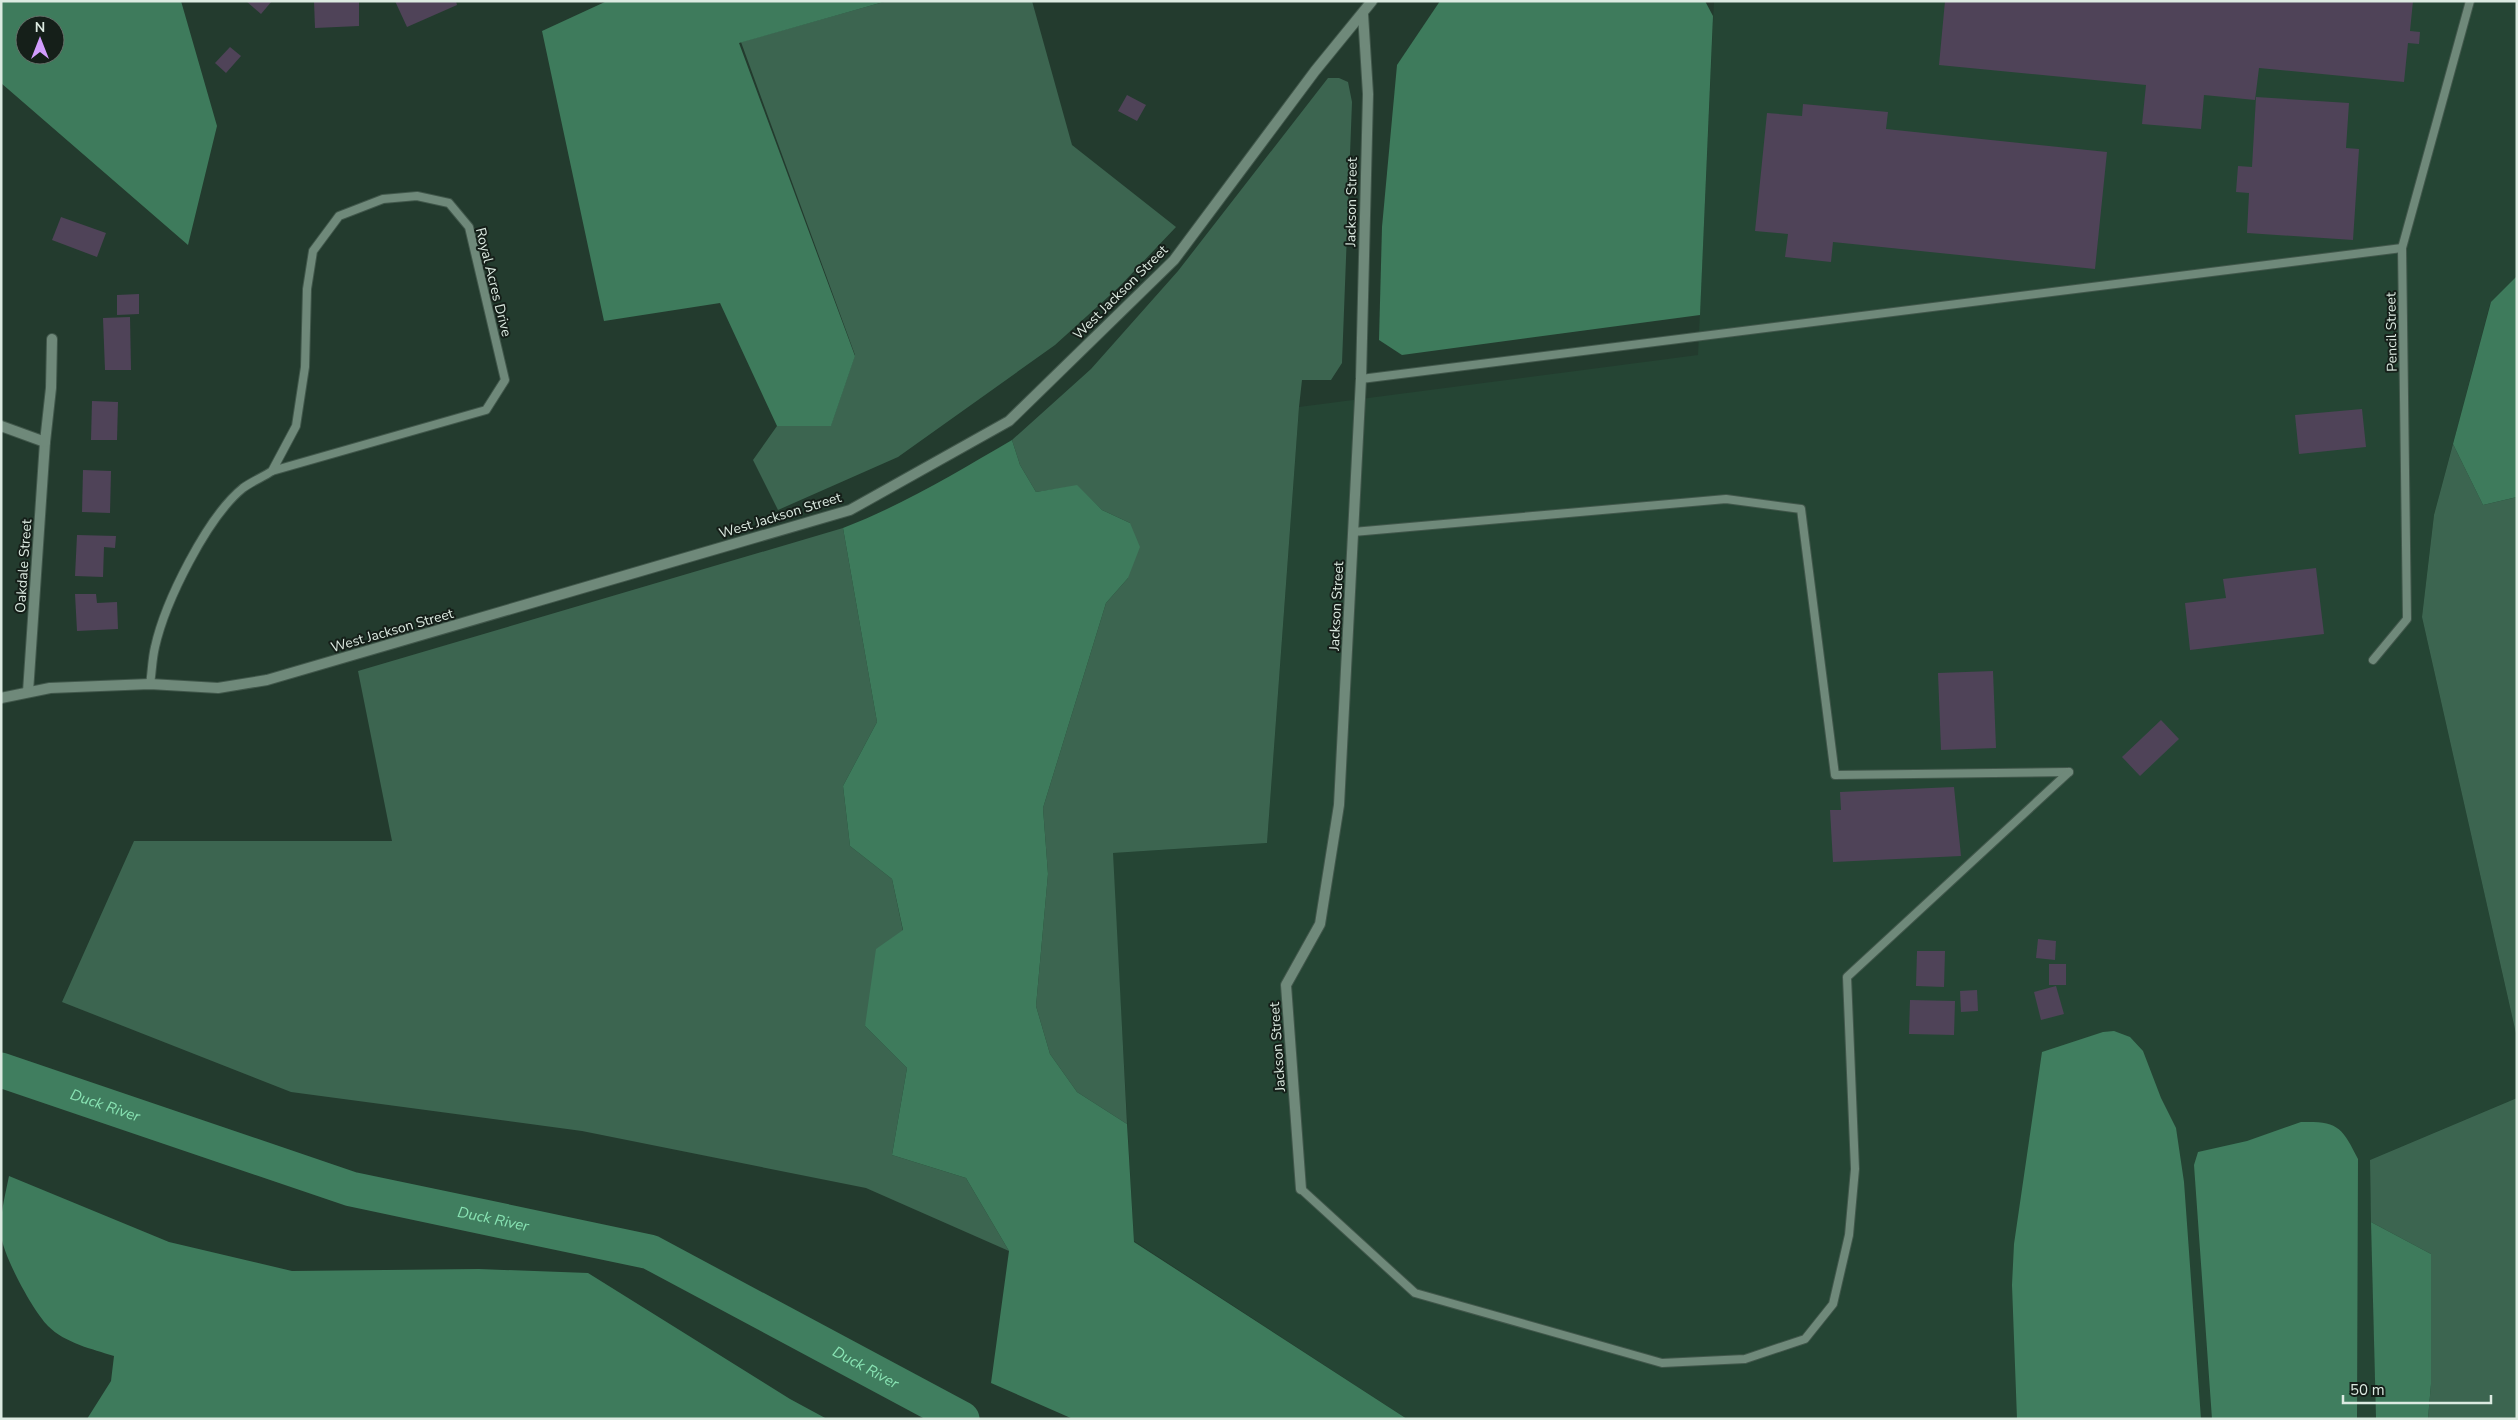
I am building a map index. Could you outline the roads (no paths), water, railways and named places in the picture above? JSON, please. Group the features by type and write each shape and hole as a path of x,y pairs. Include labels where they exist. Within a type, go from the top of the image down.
{"street":[{"name":"West Jackson Street","path":"1,698 50,688 150,684 218,688 266,680 850,510 1009,421 1174,260 1315,71 1372,1"},
{"name":"Jackson Street","path":"1301,1189 1286,985 1320,924 1340,805 1361,379 1368,94 1363,14"},
{"name":"Oakdale Street","path":"28,692 45,442 51,388 52,340"},
{"path":"1,426 45,442"}],"lane":[{"name":"Pencil Street","path":"2373,660 2407,619 2402,248 2470,1"},
{"name":"Royal Acres Drive","path":"150,684 155,647 163,620 193,554 215,517 243,488 272,471 486,410 505,380 470,227 449,203 417,196 383,199 339,216 313,251 307,289 304,367 296,426 272,471"},
{"path":"1361,379 2402,248"},
{"path":"1301,1189 1415,1292 1662,1362 1745,1359 1805,1339 1833,1304 1849,1235 1855,1170 1847,977 2069,772 1835,775 1801,509 1726,499 1353,532"}],"waterway":[{"name":"Duck River","path":"1,1070 351,1189 650,1252 962,1419"}]}
